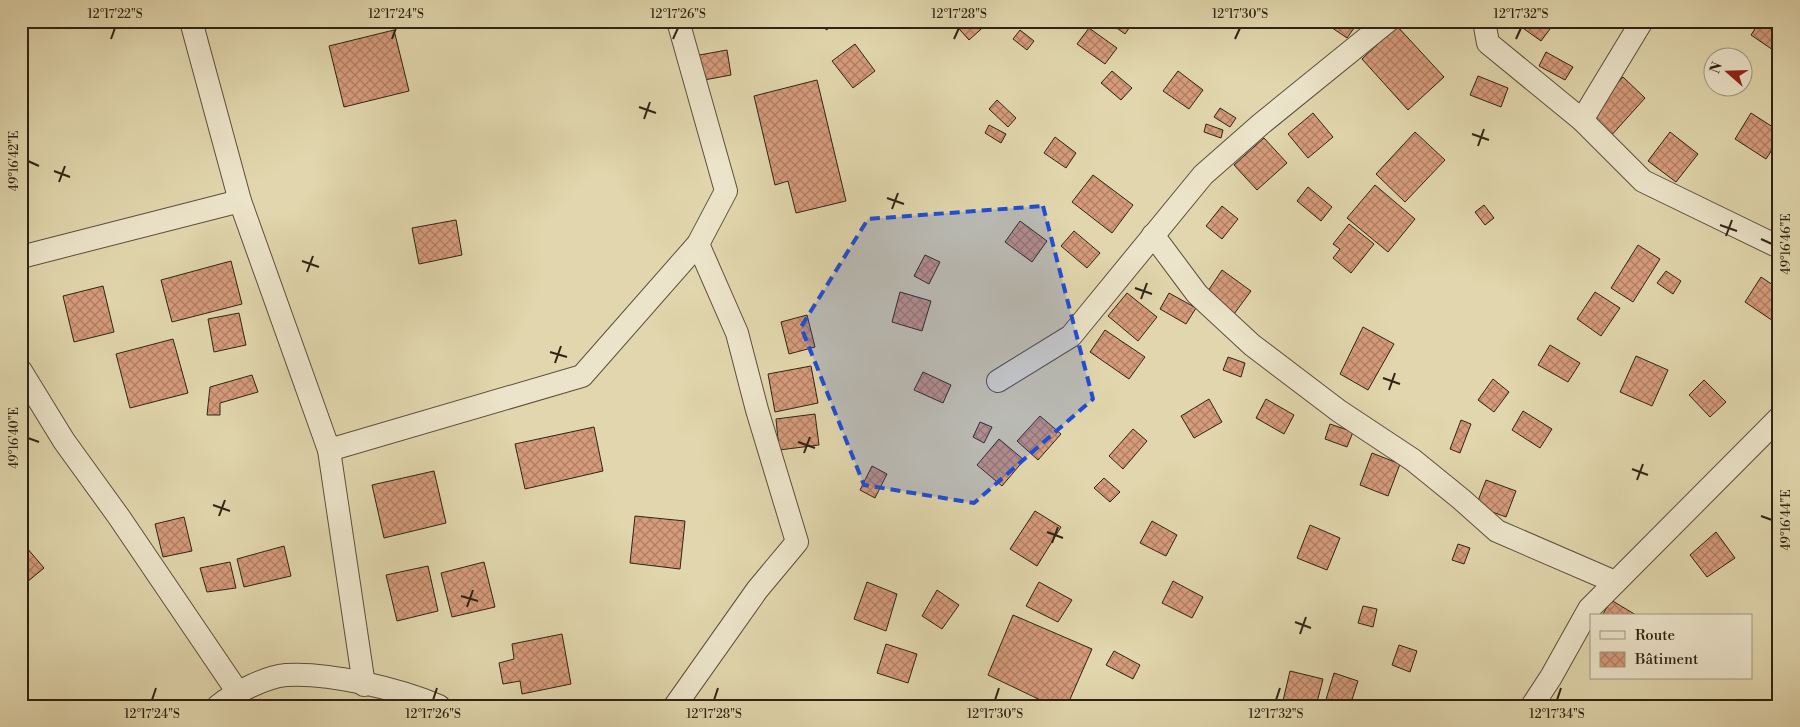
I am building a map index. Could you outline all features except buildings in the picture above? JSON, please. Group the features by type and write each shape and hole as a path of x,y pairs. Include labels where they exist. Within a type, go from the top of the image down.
{"street":[{"path":"191,21 240,202 329,450 364,685"},
{"path":"329,450 582,376 698,244 726,191 678,21"},
{"path":"998,381 1071,336 1203,175 1261,124 1388,21"},
{"path":"1484,21 1488,43 1582,120 1642,181 1779,247"},
{"path":"1582,120 1642,21"},
{"path":"21,257 240,202"},
{"path":"1153,235 1197,294 1252,345 1339,412 1412,460 1461,499 1496,531 1615,582"},
{"path":"676,706 757,590 798,542 757,410 737,333 698,244"},
{"path":"21,371 64,441 119,517 237,691"},
{"path":"1532,706 1551,677 1589,609 1779,418"},
{"path":"218,706 237,691 285,675 335,678 415,696 439,706"}],"highlighted area":[{"path":"1043,206 1093,399 974,503 864,485 801,327 868,219"}]}
